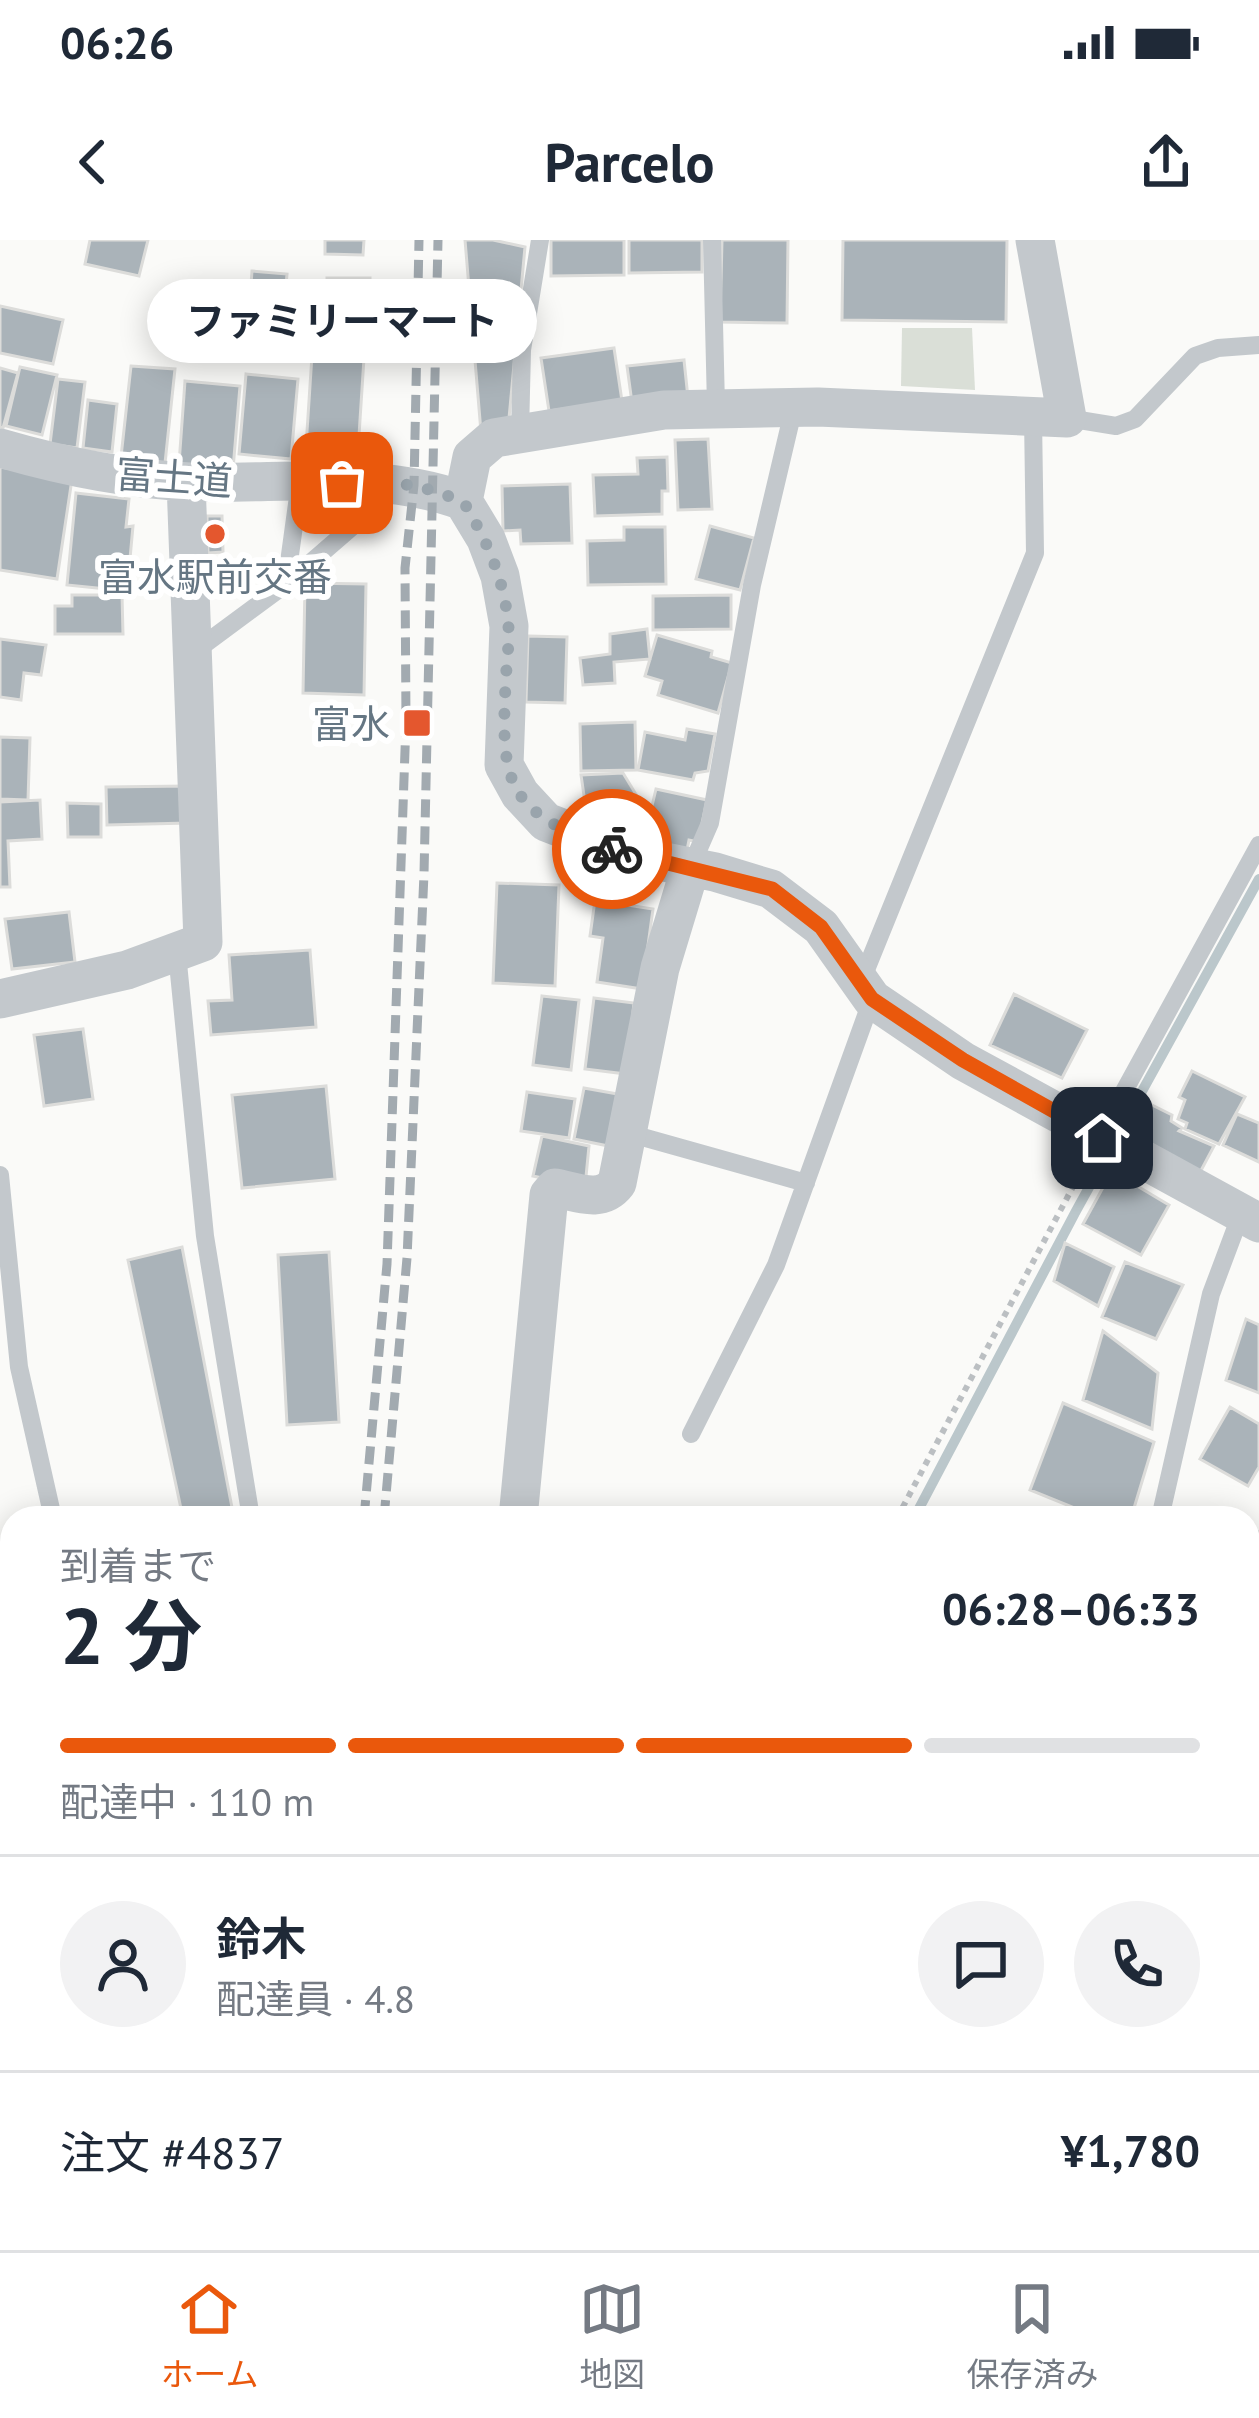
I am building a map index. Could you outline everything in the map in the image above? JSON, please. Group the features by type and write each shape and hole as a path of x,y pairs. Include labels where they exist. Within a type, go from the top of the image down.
{"street":[{"path":"1034,240 1050,418 716,406 494,438 472,457 463,501 500,575 509,626 504,765 520,794 546,822 576,836 634,856 772,889 821,927 867,990 963,1060 1250,1219"},
{"name":"富士道","path":"0,448 74,469 186,482 415,485 463,501"},
{"path":"0,999 127,970 203,941 186,482"},
{"path":"519,1506 549,1195 555,1188 598,1196 610,1192 616,1183 660,968 690,869"}],"lane":[{"path":"520,433 523,350 540,240"},
{"path":"712,240 716,406"},
{"path":"691,1434 776,1265 867,990 1035,553 1050,418 1116,426 1143,411 1196,356 1218,348 1259,345"},
{"path":"690,869 710,823 752,586 794,407"},
{"path":"286,584 300,482"},
{"path":"192,654 286,584 383,500 385,484"},
{"path":"1108,1142 1259,845"},
{"path":"177,953 205,1236 249,1506"},
{"path":"628,1133 806,1183"},
{"path":"0,1175 20,1367 50,1506"},
{"path":"1163,1506 1211,1294 1250,1219"}],"path":[{"path":"904,1506 1108,1142"}],"shaded area":[{"path":"902,328 972,328 975,390 901,386"}],"building":[{"path":"90,240 148,240 139,276 85,264"},
{"path":"325,240 364,240 363,255 325,254"},
{"path":"465,240 525,247 508,429 481,432"},
{"path":"551,240 624,240 624,275 551,276"},
{"path":"629,240 702,240 702,272 629,273"},
{"path":"722,240 788,240 787,323 720,322"},
{"path":"843,240 1007,240 1006,322 842,320"},
{"path":"252,271 287,274 285,296 320,299 316,344 247,338"},
{"path":"327,278 370,278 370,344 328,344"},
{"path":"194,289 248,296 242,343 188,337"},
{"path":"0,306 63,320 53,364 0,353"},
{"path":"614,348 622,401 549,411 541,358"},
{"path":"312,355 364,358 358,451 306,447"},
{"path":"684,360 688,398 632,403 627,366"},
{"path":"131,366 175,369 165,463 121,457"},
{"path":"20,367 57,375 42,435 6,426"},
{"path":"0,368 18,373 3,428 0,427"},
{"path":"246,374 298,379 291,459 239,454"},
{"path":"58,379 85,382 77,448 50,444"},
{"path":"185,381 240,386 233,469 179,464"},
{"path":"88,400 117,404 112,452 83,448"},
{"path":"708,439 712,509 678,510 675,440"},
{"path":"667,457 668,491 662,491 662,514 595,516 593,475 638,474 637,458"},
{"path":"0,467 72,479 57,579 0,570"},
{"path":"570,484 572,543 521,544 520,530 503,531 502,486"},
{"path":"76,493 129,499 126,527 133,526 127,591 67,585"},
{"name":"富水駅前交番","path":"207,516 222,516 223,552 208,553"},
{"path":"710,526 754,538 740,590 696,579"},
{"path":"624,527 665,527 666,584 588,585 587,541 624,540"},
{"path":"305,583 366,584 364,695 303,693"},
{"path":"72,595 122,595 123,634 55,634 55,606 72,606"},
{"path":"731,595 731,629 653,630 653,596"},
{"path":"647,629 650,659 614,662 615,683 583,685 580,658 610,654 610,634"},
{"path":"657,635 712,651 711,657 732,663 718,713 658,695 662,681 645,676"},
{"path":"528,636 567,637 565,703 526,702"},
{"path":"0,639 46,645 41,675 24,673 21,700 0,697"},
{"path":"635,722 636,770 581,771 580,724"},
{"path":"687,729 715,734 708,771 695,773 693,780 638,770 645,732 685,740"},
{"path":"0,737 30,738 28,800 0,799"},
{"path":"623,773 637,796 635,819 588,823 581,775"},
{"path":"187,786 188,823 107,825 106,787"},
{"path":"656,789 707,800 698,842 689,840 686,855 649,846 653,831 647,827"},
{"path":"40,800 42,839 8,841 10,887 0,887 0,802"},
{"path":"67,803 101,804 101,837 68,837"},
{"path":"497,883 559,885 555,986 493,983"},
{"path":"595,900 653,909 642,989 597,982 603,938 590,936"},
{"path":"69,912 75,962 12,969 5,919"},
{"path":"310,950 316,1027 211,1035 208,1001 232,1000 229,955"},
{"path":"1014,994 1087,1030 1062,1078 990,1045"},
{"path":"542,996 579,1000 571,1070 533,1065"},
{"path":"594,998 634,1003 626,1074 585,1069"},
{"path":"83,1029 93,1099 44,1106 34,1035"},
{"path":"1192,1071 1245,1097 1219,1144 1185,1129 1187,1123 1178,1119 1185,1100 1179,1097"},
{"path":"326,1086 335,1179 242,1188 232,1095"},
{"path":"584,1088 623,1095 613,1147 574,1139"},
{"path":"527,1092 575,1099 569,1138 521,1131"},
{"path":"1142,1100 1172,1115 1171,1121 1182,1128 1179,1131 1214,1146 1197,1178 1145,1152 1150,1141 1138,1126 1142,1119 1135,1115"},
{"path":"1237,1114 1259,1123 1259,1162 1223,1145"},
{"path":"542,1136 589,1146 585,1187 533,1176"},
{"path":"1112,1171 1169,1205 1141,1255 1083,1224"},
{"path":"1065,1243 1114,1267 1098,1306 1054,1281"},
{"path":"182,1247 232,1506 180,1506 128,1260"},
{"path":"329,1252 339,1422 287,1425 278,1255"},
{"path":"1125,1262 1183,1285 1156,1339 1102,1317"},
{"path":"1246,1319 1259,1325 1259,1393 1226,1380"},
{"path":"1103,1331 1158,1373 1152,1429 1083,1400"},
{"path":"1063,1403 1154,1442 1135,1506 1069,1506 1030,1490"},
{"path":"1230,1407 1259,1424 1259,1467 1248,1486 1200,1459"}],"waterway":[{"path":"920,1506 1259,879"}],"railway":[{"path":"365,1506 387,1264 406,722 405,568 414,485 419,240"},
{"path":"385,1506 407,1258 424,874 438,240"}],"way so far":[{"path":"342,483 415,485 463,501 500,575 509,626 504,765 520,794 546,822 612,849"}],"place":[{"name":"ファミリーマート","path":"342,483"},
{"name":"富水駅前交番","path":"215,534"},
{"name":"富水","path":"417,723"}],"route":[{"path":"612,849 772,889 821,927 872,999 963,1060 1102,1138"}]}
